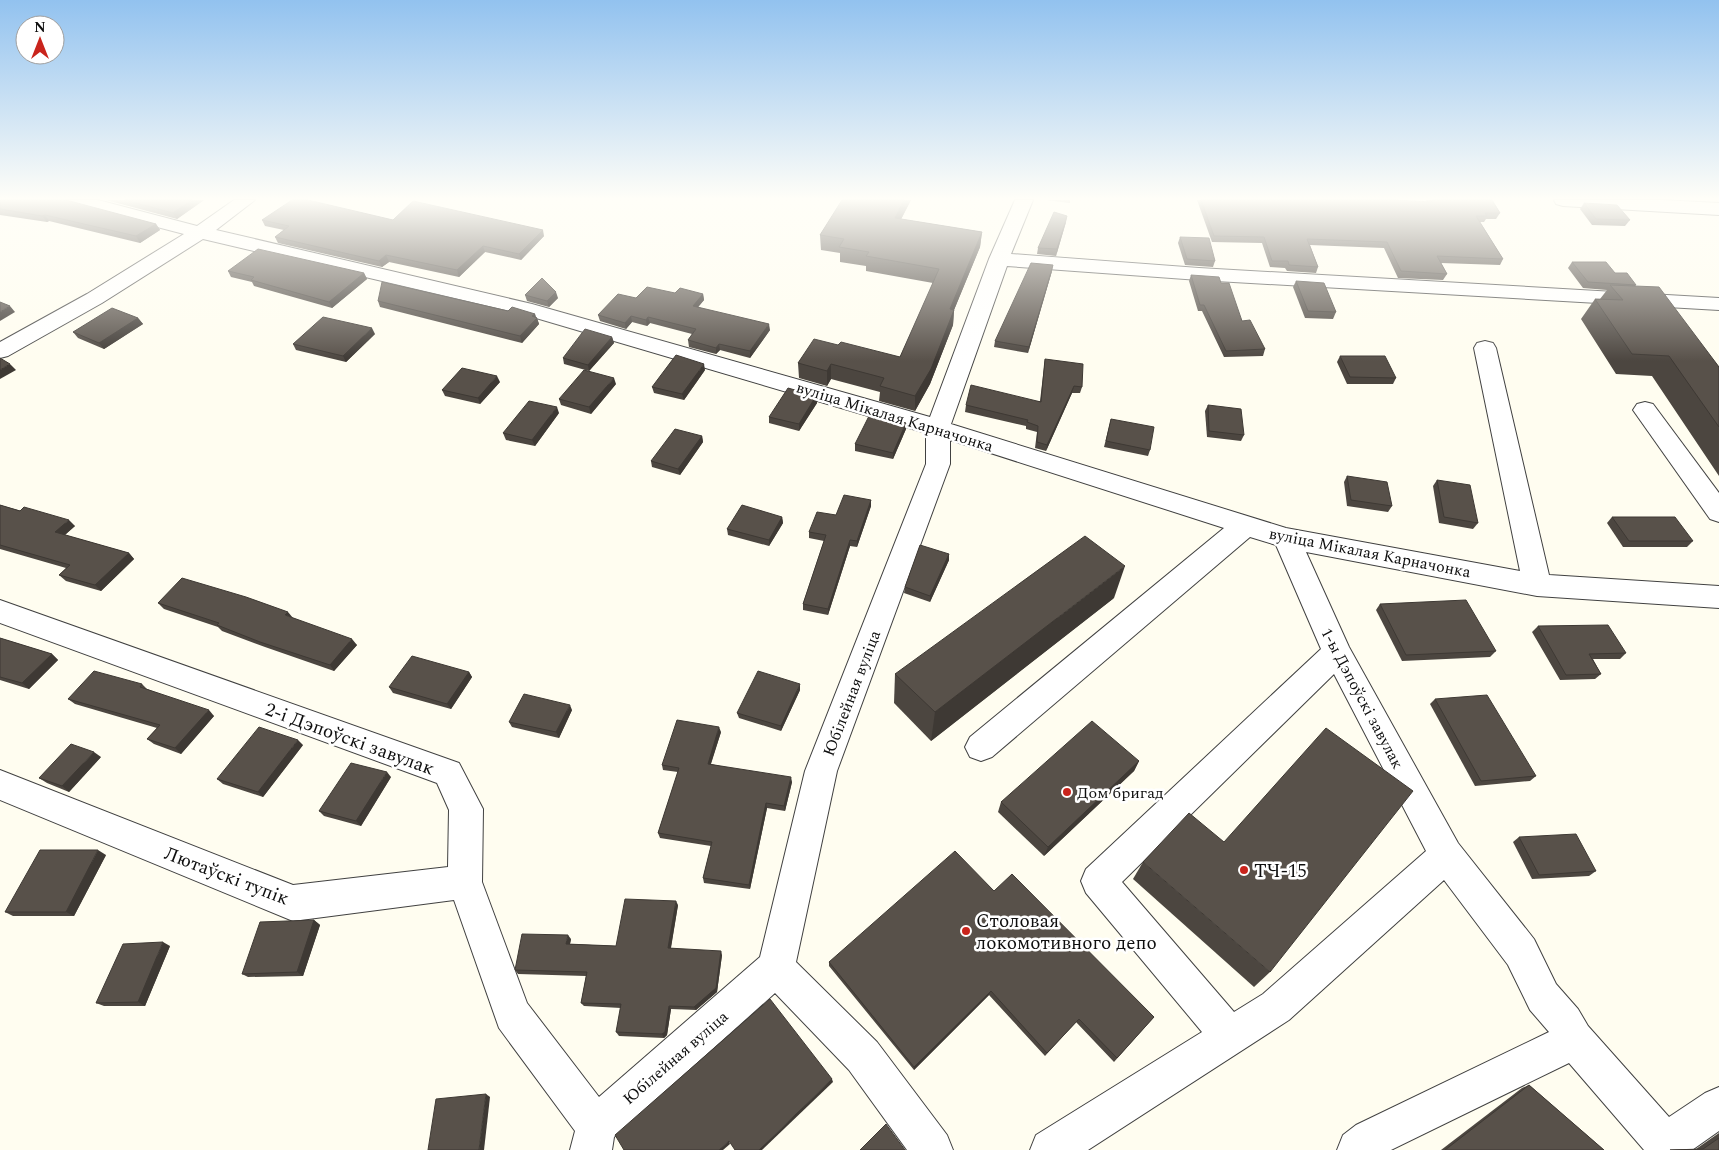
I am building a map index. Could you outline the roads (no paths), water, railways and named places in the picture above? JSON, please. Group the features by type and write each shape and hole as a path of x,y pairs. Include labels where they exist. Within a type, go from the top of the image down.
{"street":[{"path":"0,351 65,316 168,254"},
{"name":"вуліца Мікалая Карначонка","path":"291,254 525,308 938,428 1286,538 1537,585 1719,596"},
{"name":"Юбілейная вуліца","path":"593,1138 776,968 821,771 938,464 938,428 1001,254"},
{"path":"999,259 1199,274 1719,304"},
{"path":"1485,348 1537,585"},
{"path":"1645,410 1719,512"},
{"path":"981,747 1245,526"},
{"name":"1-ы Дэпоўскі завулак","path":"1286,538 1337,652 1446,855 1521,952 1543,997 1564,1022 1574,1040 1666,1144 1719,1107"},
{"name":"2-і Дэпоўскі завулак","path":"0,611 448,773 466,809 465,882 512,1015 593,1138"},
{"path":"1230,1036 1098,881 1337,652"},
{"name":"Лютаўскі тупік","path":"0,785 293,903 465,882"},
{"path":"1051,1150 1276,1007 1446,855"},
{"path":"776,968 863,1056 932,1150"},
{"path":"1358,1150 1370,1139 1574,1040"}],"place":[{"name":"Дом бригад","path":"1067,792"},
{"name":"ТЧ-15","path":"1244,870"},
{"name":"Столовая локомотивного депо","path":"966,931"}]}
